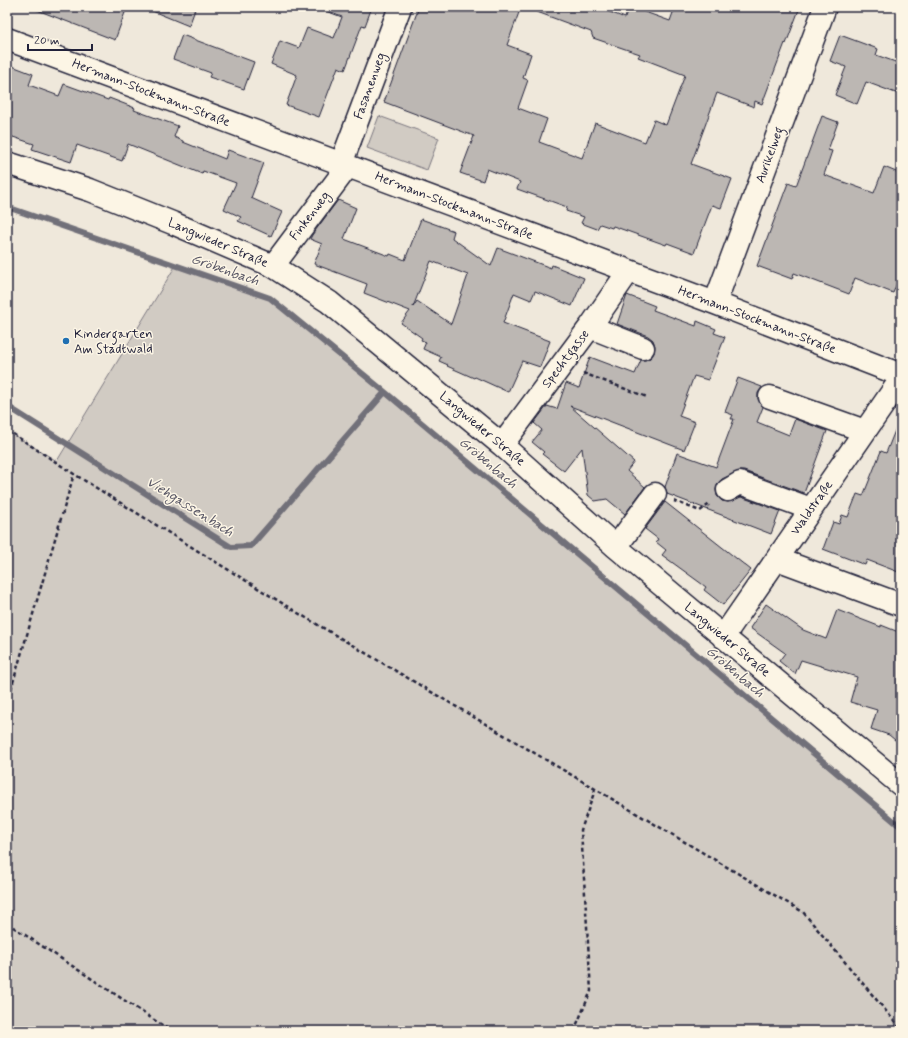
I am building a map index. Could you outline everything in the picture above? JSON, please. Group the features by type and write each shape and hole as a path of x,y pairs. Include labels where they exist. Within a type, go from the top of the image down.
{"street":[{"name":"Fasanenweg","path":"344,165 400,7"},
{"name":"Aurikelweg","path":"715,304 825,7"},
{"name":"Hermann-Stockmann-Straße","path":"7,39 901,375"},
{"name":"Langwieder Straße","path":"7,163 90,190 175,224 273,266 329,302 502,445 616,546 723,637 901,784"},
{"name":"Finkenweg","path":"273,266 344,165"},
{"name":"Spechtgasse","path":"502,445 590,327 628,272"},
{"path":"590,327 643,348"},
{"name":"Waldstraße","path":"723,637 901,379"},
{"path":"770,397 865,431"},
{"path":"728,490 740,483 811,509"},
{"path":"616,546 655,494"},
{"path":"777,559 901,605"}],"path":[{"path":"562,365 647,397"},
{"path":"7,430 74,474 298,613 594,790 804,912 901,1029"},
{"path":"7,704 74,474"},
{"path":"655,494 700,511 728,490"},
{"path":"574,1031 591,992 581,830 594,790"},
{"path":"7,923 170,1031"}],"shaded area":[{"path":"379,116 439,138 427,170 367,148"},
{"path":"176,265 270,298 385,392 901,827 901,1031 7,1031 7,431 57,461"}],"building":[{"path":"32,7 127,7 115,40"},
{"path":"145,7 196,7 189,26"},
{"path":"318,7 372,7 365,26 362,25 345,70 338,67 319,117 286,105 297,75 271,64 280,41 299,48 307,28 334,38 342,17"},
{"path":"419,7 521,7 507,45 531,54 523,78 528,80 518,108 547,119 539,142 582,158 595,123 645,142 654,120 666,125 685,75 638,57 640,54 593,38 591,32 529,9 530,7 597,7 625,18 629,7 631,7 670,21 675,7 800,7 762,104 755,101 754,107 717,93 691,164 732,179 721,208 712,205 694,253 667,243 666,245 613,226 612,228 600,224 597,229 581,223 584,217 566,211 567,207 517,189 520,182 487,169 483,181 460,173 474,136 384,102"},
{"path":"182,35 254,62 244,89 209,77 211,73 173,59"},
{"path":"840,35 878,49 876,55 901,64 901,95 866,82 857,104 835,95 846,67 830,61"},
{"path":"7,64 33,74 29,85 59,96 64,84 108,100 109,98 135,108 134,110 178,126 174,137 183,142 225,159 228,150 264,163 251,198 282,212 271,236 238,221 241,217 224,209 236,183 203,171 202,174 128,144 122,161 77,145 71,162 32,149 34,144 13,137 7,137"},
{"path":"822,116 838,122 828,150 832,151 824,175 874,193 884,167 901,174 901,273 893,293 855,278 849,294 794,273 792,279 757,266 788,183 796,186"},
{"path":"338,200 356,208 344,239 389,256 390,254 405,260 421,219 454,231 452,238 491,266 498,248 551,268 552,265 584,278 572,306 535,291 531,300 514,293 503,323 550,341 540,367 522,361 508,392 447,366 448,365 439,361 441,357 423,349 426,342 421,340 422,338 401,323 410,311 364,293 367,284 314,264 322,244 310,239","holes":["431,261 468,275 451,324 417,301 413,307"]},
{"path":"627,295 655,306 653,310 696,326 697,321 716,329 714,333 725,337 708,380 694,376 679,416 695,422 684,450 570,406 634,462 627,471 645,487 625,514 607,499 595,501 588,495 582,448 564,471 542,454 544,452 532,442 542,430 534,423 547,406 557,409 566,383 579,388 590,357 635,374 641,360 650,358 654,353 655,346 653,340 648,336 617,324"},
{"path":"738,378 762,387 758,393 758,399 763,407 757,422 789,435 795,419 827,431 804,493 744,471 739,471 722,479 717,484 717,496 722,501 728,502 741,497 780,511 771,534 667,494 665,487 677,453 716,467 734,419 731,419 733,415 725,412"},
{"path":"900,418 901,573 867,560 865,565 823,549 833,522 839,524 842,515 848,517 857,494 863,496 881,451 886,453"},
{"path":"665,502 751,570 723,605 704,590 706,587 662,555 666,550 656,542 658,539 645,529"},
{"path":"766,604 803,630 826,639 837,610 901,633 901,745 889,735 871,729 877,710 850,702 857,677 801,660 795,674 779,661 785,653 750,628"}],"waterway":[{"name":"Gröbenbach","path":"7,207 270,298 385,392 901,827"},
{"name":"Viehgassenbach","path":"7,406 231,547 251,546 385,392"}],"place":[{"name":"Kindergarten Am Stadtwald","path":"66,341"}]}
